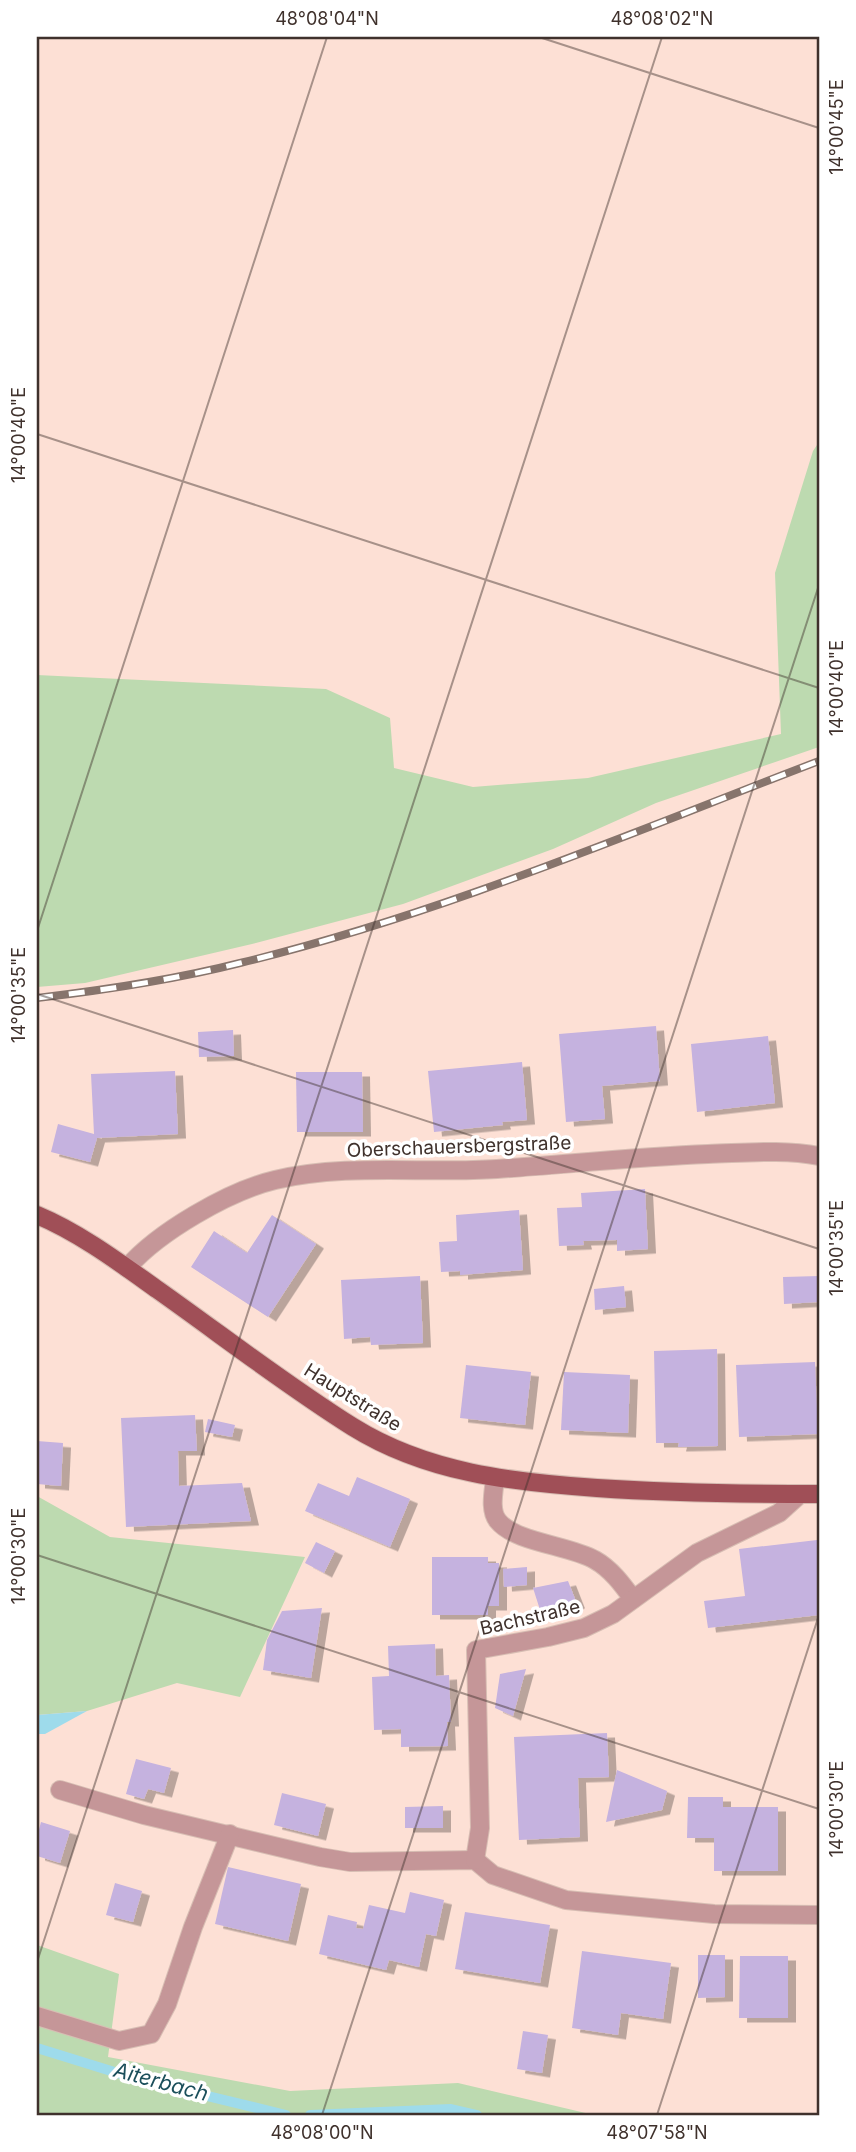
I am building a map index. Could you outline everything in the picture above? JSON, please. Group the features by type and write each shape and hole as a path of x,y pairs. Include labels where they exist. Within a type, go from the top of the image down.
{"main road":[{"name":"Hauptstraße","path":"37,1215 79,1237 127,1268 355,1428 410,1456 495,1478 636,1490 819,1494"}],"street":[{"name":"Oberschauersbergstraße","path":"127,1268 143,1250 160,1238 230,1196 272,1181 313,1172 495,1169 643,1157 765,1152 799,1152 819,1156"},
{"path":"495,1478 493,1506 498,1521 530,1539 573,1550 596,1560 616,1577 633,1599 696,1553 779,1513 800,1494"},
{"name":"Bachstraße","path":"475,1860 480,1828 476,1650 584,1628 613,1614 633,1599"},
{"path":"60,1790 144,1815 237,1835 320,1857 350,1861 475,1860 494,1875 566,1900 713,1914 819,1915"},
{"path":"37,2016 119,2041 151,2034 167,2004 193,1927 237,1835"}],"green space":[{"path":"819,442 819,747 656,803 553,849 403,904 252,944 85,983 37,987 37,675 326,689 390,718 394,768 473,787 588,778 781,734 775,573 813,451"},
{"path":"37,1496 110,1537 305,1557 240,1697 177,1683 87,1711 37,1715"},
{"path":"37,1945 119,1974 108,2057 290,2091 458,2083 594,2115 37,2115"}],"water":[{"path":"87,1711 45,1734 37,1734 37,1715"}],"building":[{"path":"656,1026 660,1081 602,1086 605,1119 566,1122 559,1034"},
{"path":"233,1030 234,1056 199,1057 198,1032"},
{"path":"768,1036 775,1103 697,1112 691,1044"},
{"path":"522,1062 527,1120 434,1132 428,1071"},
{"path":"175,1071 178,1134 97,1138 90,1162 51,1152 58,1124 94,1134 91,1074"},
{"path":"296,1072 362,1072 363,1132 297,1132"},
{"path":"645,1189 648,1249 617,1251 617,1240 583,1241 584,1245 559,1246 557,1208 582,1207 581,1193"},
{"path":"519,1210 523,1270 460,1275 460,1271 441,1272 439,1242 457,1241 456,1215"},
{"path":"272,1215 316,1244 268,1317 191,1267 214,1231 247,1253"},
{"path":"420,1276 423,1343 371,1345 370,1337 344,1339 341,1280"},
{"path":"819,1276 819,1302 784,1304 783,1277"},
{"path":"624,1286 626,1307 595,1310 594,1289"},
{"path":"717,1349 718,1446 678,1447 679,1443 656,1443 654,1351"},
{"path":"815,1362 818,1434 739,1437 736,1365"},
{"path":"466,1365 531,1372 525,1425 460,1418"},
{"path":"564,1372 630,1375 628,1433 561,1430"},
{"path":"195,1415 197,1451 178,1451 179,1486 242,1483 251,1521 126,1527 121,1418"},
{"path":"208,1419 235,1425 232,1437 205,1432"},
{"path":"37,1441 63,1443 61,1486 37,1484"},
{"path":"357,1477 410,1499 390,1547 305,1511 318,1483 349,1496"},
{"path":"817,1540 819,1615 708,1628 704,1601 745,1596 739,1549"},
{"path":"316,1542 335,1551 324,1573 305,1563"},
{"path":"432,1557 488,1557 488,1563 499,1563 499,1606 488,1606 488,1615 432,1615"},
{"path":"527,1567 527,1585 504,1587 503,1569"},
{"path":"568,1581 577,1604 542,1616 533,1588"},
{"path":"322,1608 311,1678 263,1670 267,1640 282,1611"},
{"path":"435,1644 436,1676 449,1675 451,1722 447,1722 448,1746 401,1747 401,1729 374,1730 372,1677 389,1676 388,1646"},
{"path":"526,1669 513,1716 495,1708 500,1674"},
{"path":"607,1733 609,1777 578,1778 580,1837 519,1840 514,1737"},
{"path":"136,1759 171,1768 164,1793 148,1789 144,1799 126,1794"},
{"path":"617,1770 667,1791 662,1810 606,1822"},
{"path":"282,1793 326,1804 318,1836 274,1825"},
{"path":"688,1797 723,1797 723,1807 778,1807 778,1871 714,1871 714,1838 687,1838"},
{"path":"443,1806 443,1828 405,1828 405,1807"},
{"path":"41,1822 70,1831 60,1863 37,1856 37,1837"},
{"path":"228,1867 301,1884 288,1941 215,1924"},
{"path":"115,1883 142,1891 133,1922 106,1915"},
{"path":"410,1892 444,1900 436,1936 426,1934 419,1967 389,1960 386,1970 319,1954 328,1915 357,1922 356,1928 363,1929 369,1905 405,1913"},
{"path":"465,1912 550,1925 540,1983 455,1969"},
{"path":"582,1951 671,1963 663,2019 621,2013 618,2035 572,2028"},
{"path":"698,1955 725,1955 725,1997 698,1998"},
{"path":"740,1956 788,1956 788,2018 739,2018"},
{"path":"523,2031 548,2035 542,2073 517,2069"}],"waterway":[{"name":"Aiterbach","path":"37,2048 137,2079 286,2115"},
{"name":"Aiterbach","path":"310,2115 451,2109 477,2115"}],"railway":[{"path":"37,998 139,984 215,969 314,944 532,871 819,761"}]}
